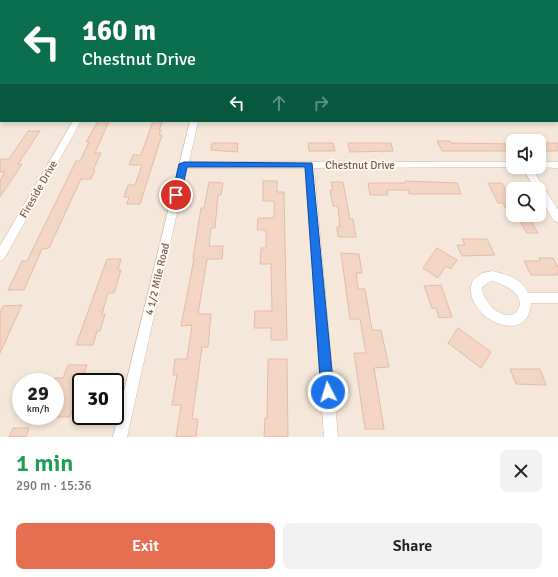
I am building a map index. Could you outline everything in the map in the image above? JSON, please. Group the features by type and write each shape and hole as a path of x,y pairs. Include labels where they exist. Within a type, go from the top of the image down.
{"street":[{"name":"Fireside Drive","path":"0,256 76,122"},
{"name":"4 1/2 Mile Road","path":"120,437 194,122"},
{"name":"Chestnut Drive","path":"184,164 506,165"},
{"path":"309,165 331,437"},
{"path":"546,165 558,165"},
{"path":"530,174 558,218"},
{"path":"525,298 558,298"}],"shaded area":[{"path":"0,122 558,122 558,437 0,437"}],"building":[{"path":"97,122 109,122 95,153 101,153 93,170 95,170 91,179 81,179 49,248 42,249 24,290 8,290 22,261 27,261 76,161 80,161 89,142 86,142"},
{"path":"153,122 163,122 159,130 161,130 159,135 162,135 140,204 127,204 129,197 124,197 128,185 135,185 142,165 129,165 133,155 141,155"},
{"path":"28,131 40,131 18,164 22,164 0,197 0,180 5,172 0,172 0,159 9,159"},
{"path":"437,141 450,141 451,143 506,144 506,151 442,151"},
{"path":"212,143 238,143 237,152 211,150"},
{"path":"308,143 333,143 335,151 309,151"},
{"path":"348,143 391,143 393,151 350,152"},
{"path":"546,143 558,143 558,151 546,151"},
{"path":"263,181 277,181 277,192 284,192 287,340 271,340 271,328 254,328 255,311 272,311 271,264 260,264 261,248 266,248 266,230 257,230 258,218 274,218 274,201 263,201"},
{"path":"405,181 457,183 461,194 409,194 408,190 387,190 388,195 370,195 368,183 405,183"},
{"path":"209,182 223,183 221,195 218,195 215,228 211,228 209,246 223,246 222,259 207,259 198,314 211,314 208,347 202,347 192,419 198,419 196,437 176,437 181,405 172,405 177,375 173,375 175,359 187,359 192,325 181,326 194,259 201,208 204,208"},
{"path":"331,182 343,182 350,219 353,219 356,237 338,237 337,227 340,227 338,206 333,206 330,190 333,190"},
{"path":"488,183 502,183 506,190 506,208 503,203 498,203"},
{"path":"520,222 531,222 538,233 527,233"},
{"path":"462,239 487,239 495,255 462,256 457,245 465,245"},
{"path":"437,248 457,260 451,269 446,266 438,278 423,268"},
{"path":"341,253 359,254 362,273 356,273 358,289 365,289 372,330 381,330 389,367 374,368 384,429 365,429 354,353 366,353 360,319 350,319"},
{"path":"539,258 553,258 558,267 558,275 531,275 524,261 540,261"},
{"path":"107,259 121,259 118,270 121,270 114,293 108,293 102,314 105,314 100,331 97,331 93,345 76,345"},
{"path":"441,285 452,317 439,318 436,308 432,308 424,286"},
{"path":"22,305 0,353 0,312 3,306"},
{"path":"458,328 491,352 481,368 448,343"},
{"path":"268,359 287,359 288,437 264,437 265,418 267,418"},
{"path":"68,365 87,365 84,373 72,373 72,411 70,417 64,417 64,375"},
{"path":"510,369 540,369 546,385 516,384"},
{"path":"13,428 29,428 26,437 9,437"}],"route":[{"path":"176,195 184,164 309,165 328,392"}]}
